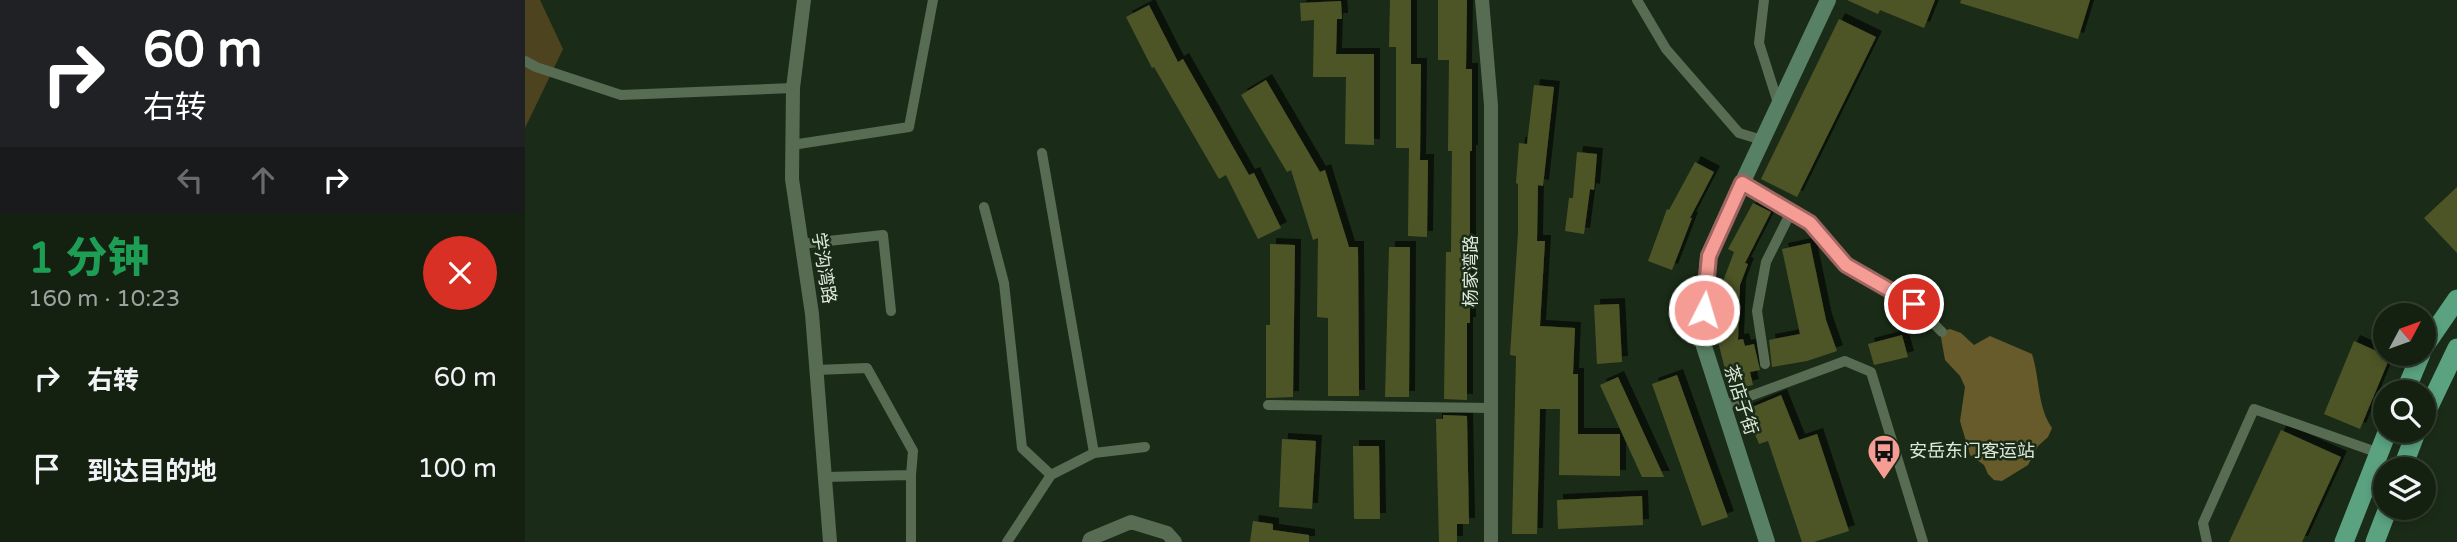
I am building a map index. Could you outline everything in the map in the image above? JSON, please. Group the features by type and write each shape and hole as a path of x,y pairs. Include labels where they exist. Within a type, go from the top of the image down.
{"highway":[{"path":"2436,330 2457,299"},
{"path":"2436,392 2457,348"},
{"path":"2344,542 2383,443"},
{"path":"2375,542 2383,520"}],"main road":[{"name":"茶店子街","path":"1767,542 1701,337 1709,256 1828,0"}],"street":[{"name":"学沟湾路","path":"804,0 793,88 792,180 812,314 830,542"},
{"path":"792,145 909,127 933,0"},
{"name":"杨家湾路","path":"1482,0 1491,104 1491,542"},
{"path":"1637,0 1666,49 1739,133 1762,141"},
{"path":"1764,0 1759,43 1779,106"},
{"path":"525,61 621,94 793,88"},
{"path":"1042,153 1094,453"},
{"path":"1742,183 1810,223 1846,265 1914,304 1942,332"},
{"path":"984,207 1004,283 1022,448 1051,475"},
{"path":"1765,364 1757,311 1766,262 1791,212"},
{"path":"801,244 883,235 891,311"},
{"path":"1723,406 1845,361 1871,372 1923,542"},
{"path":"817,370 867,368 912,450 911,542"},
{"path":"1268,405 1491,408"},
{"path":"2207,542 2203,523 2254,409 2379,453"},
{"path":"1007,542 1051,475 1094,453 1145,447"},
{"path":"825,477 911,475"},
{"path":"1089,542 1090,539 1131,522 1167,533 1175,542"}],"shaded area":[{"path":"525,0 540,0 563,49 525,128"},
{"path":"1950,329 1961,333 1974,345 1990,336 2032,354 2041,402 2052,428 2028,465 2002,481 1994,480 1984,465 1970,455 1960,421 1965,387 1960,376 1945,360 1940,332"}],"building":[{"path":"1390,0 1411,0 1411,64 1421,64 1420,160 1428,160 1427,237 1408,236 1409,148 1396,148 1396,47 1389,47"},
{"path":"1438,0 1467,0 1466,69 1472,69 1472,151 1467,400 1444,399 1446,252 1451,252 1452,151 1448,151 1449,60 1438,60"},
{"path":"1847,0 1935,0 1924,28 1880,10 1878,14"},
{"path":"1961,0 2090,0 2078,39 1960,3"},
{"path":"1341,1 1342,19 1337,19 1336,54 1374,54 1374,145 1345,144 1346,77 1313,77 1314,20 1301,21 1300,3"},
{"path":"1149,5 1178,62 1183,59 1249,175 1254,173 1281,228 1258,239 1226,175 1219,179 1154,67 1152,68 1126,17"},
{"path":"1839,19 1876,37 1797,197 1761,179"},
{"path":"1266,80 1320,172 1325,170 1349,247 1358,247 1359,396 1328,396 1328,318 1317,317 1318,238 1313,240 1291,170 1287,172 1241,95"},
{"path":"1534,85 1554,87 1543,186 1538,185 1537,241 1545,241 1540,326 1575,328 1573,374 1578,374 1578,434 1620,434 1620,476 1559,475 1560,409 1540,409 1537,534 1512,534 1516,356 1510,355 1518,233 1516,183 1519,143 1527,144"},
{"path":"1577,152 1597,154 1594,190 1590,189 1584,234 1565,231 1569,198 1573,198"},
{"path":"1695,162 1714,172 1690,218 1672,270 1648,261 1667,209 1669,210"},
{"path":"2457,187 2457,253 2424,218"},
{"path":"1753,203 1771,212 1745,263 1748,264 1740,285 1738,340 1743,339 1745,346 1754,344 1760,370 1750,372 1753,385 1730,390 1717,337 1719,292 1734,252 1728,249"},
{"path":"1810,243 1826,320 1837,351 1807,361 1772,367 1769,340 1800,334 1782,249"},
{"path":"1270,244 1295,245 1293,397 1266,398 1266,325 1270,325"},
{"path":"1389,247 1410,247 1409,397 1385,397"},
{"path":"1619,304 1622,362 1597,364 1594,305"},
{"path":"1902,335 1908,357 1874,365 1868,344"},
{"path":"2354,341 2373,349 2373,366 2386,366 2380,380 2373,380 2373,398 2360,429 2324,414"},
{"path":"1677,375 1728,517 1702,526 1652,384"},
{"path":"1618,377 1664,477 1642,477 1600,385"},
{"path":"1781,395 1799,440 1817,434 1849,531 1814,542 1802,542 1768,441 1759,444 1745,410"},
{"path":"1443,415 1467,416 1469,524 1457,524 1457,542 1439,542 1436,419 1443,419"},
{"path":"2281,430 2341,457 2302,542 2229,542"},
{"path":"1282,439 1316,441 1312,509 1279,507"},
{"path":"1353,446 1379,446 1380,519 1354,519"},
{"path":"1642,496 1643,525 1558,529 1557,500"},
{"path":"1253,521 1273,524 1273,530 1309,535 1309,542 1250,542"}],"place":[{"name":"安岳东门客运站","path":"1884,481"}],"route":[{"path":"1704,310 1709,256 1742,183 1810,223 1846,265 1914,304"}]}
